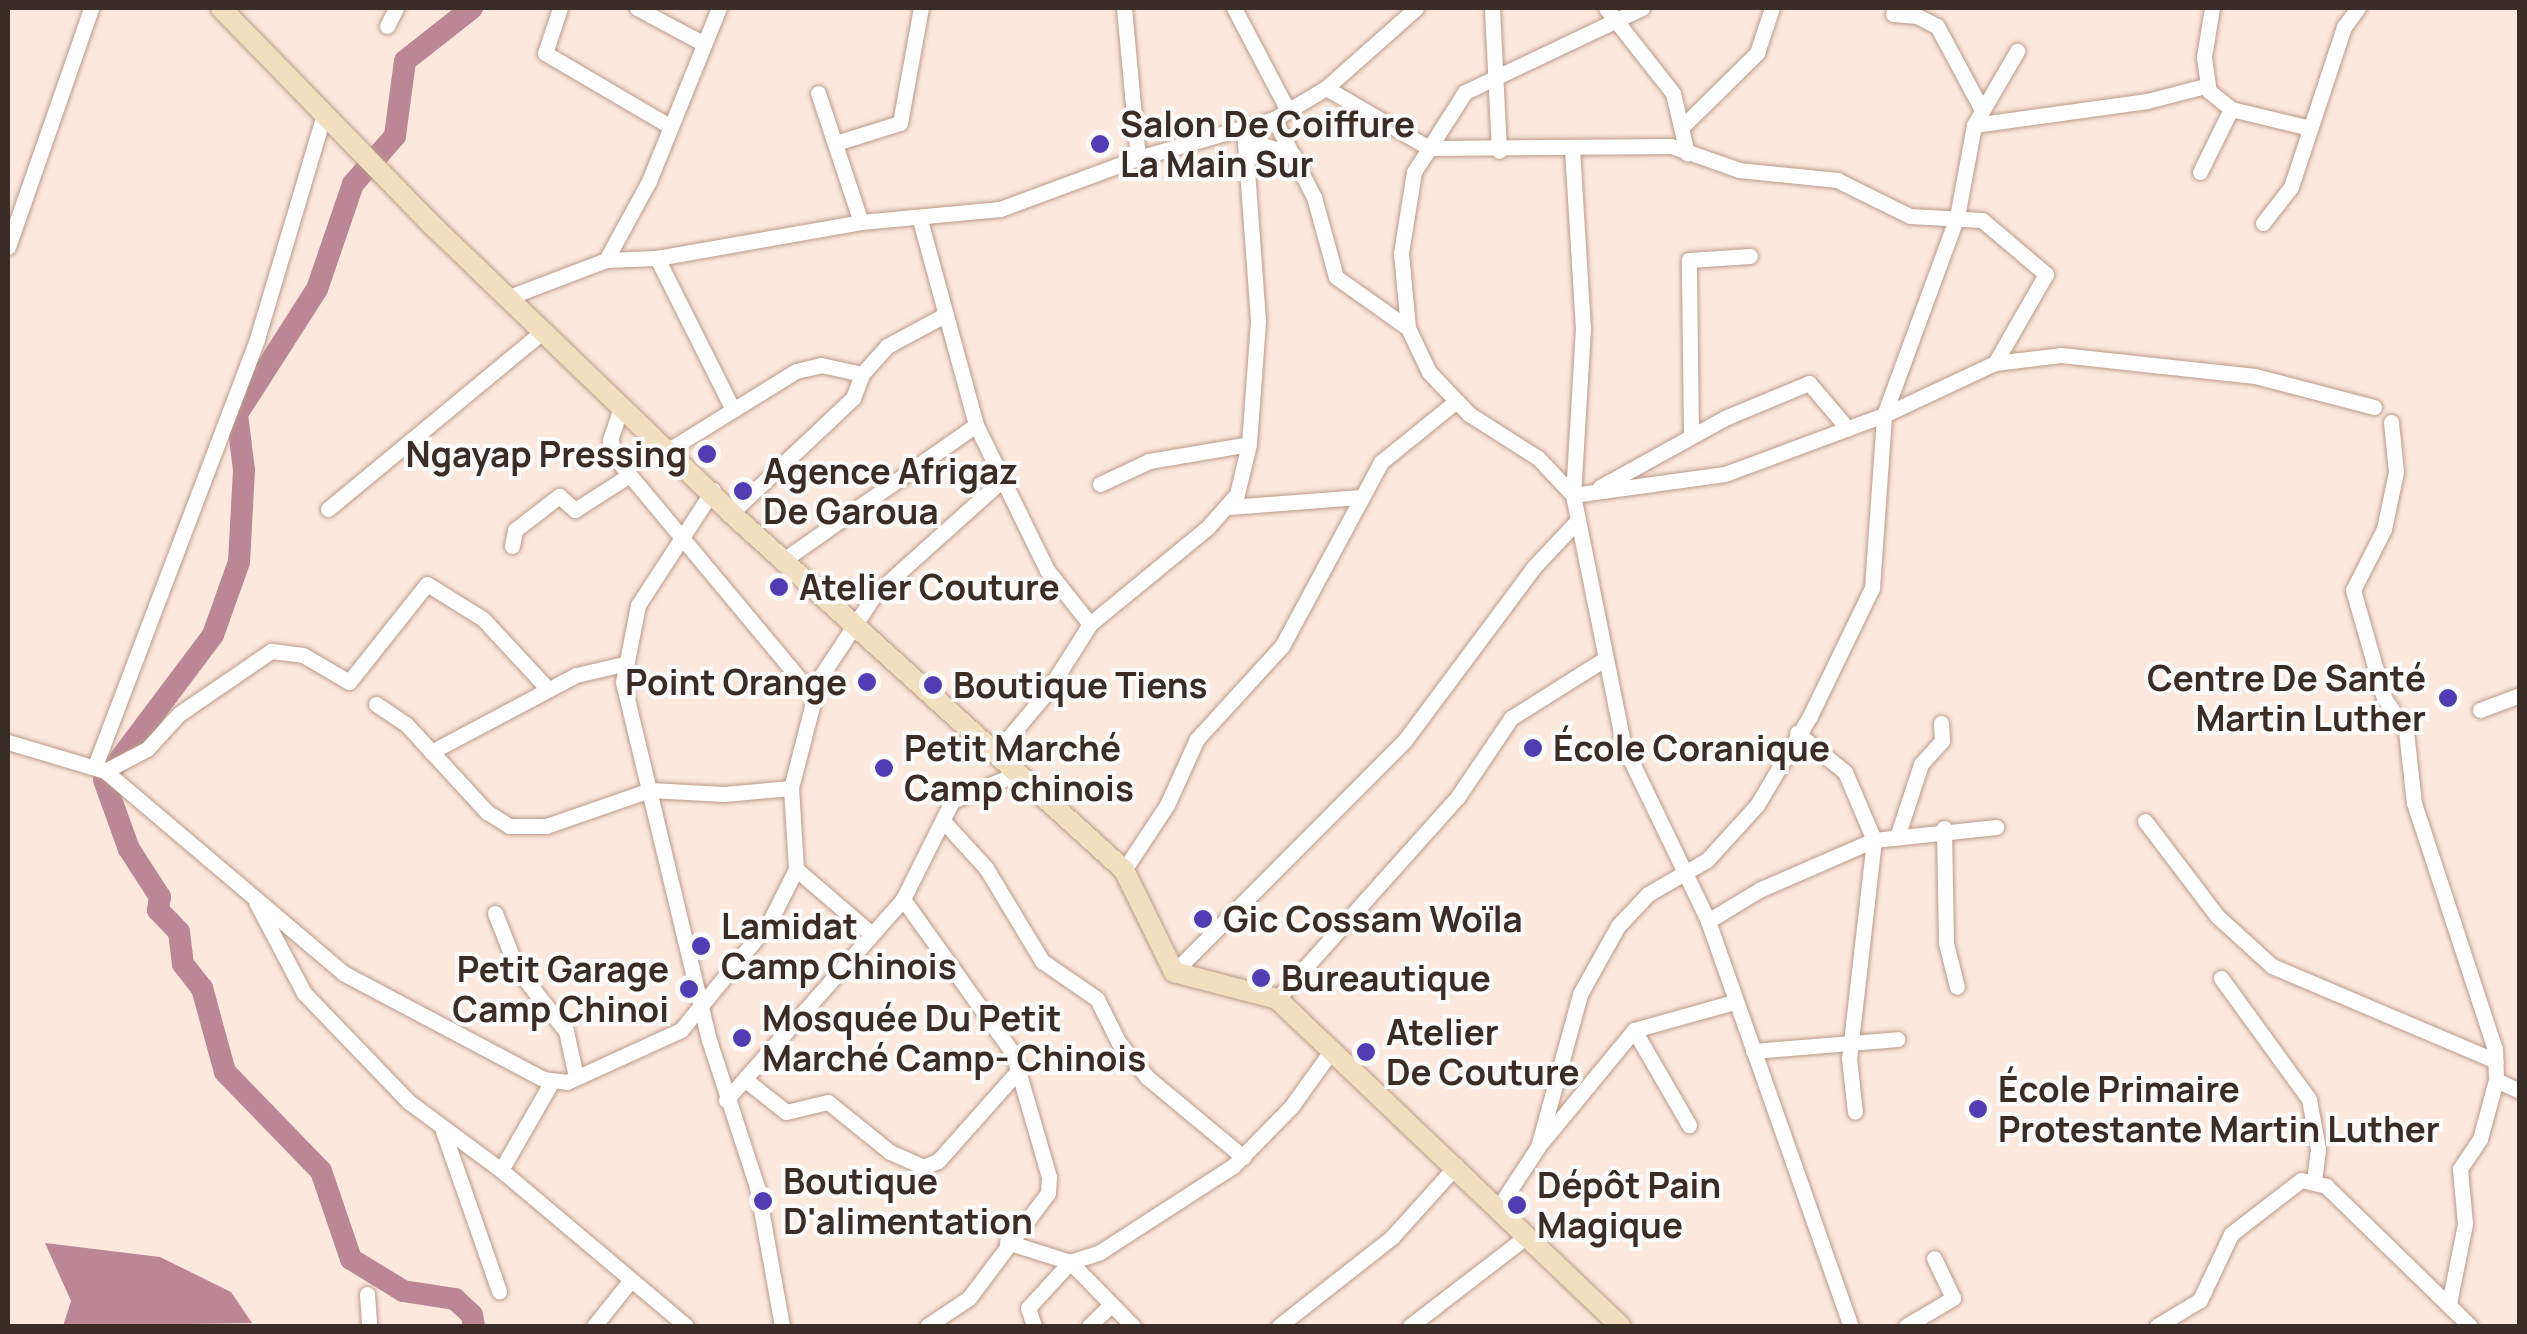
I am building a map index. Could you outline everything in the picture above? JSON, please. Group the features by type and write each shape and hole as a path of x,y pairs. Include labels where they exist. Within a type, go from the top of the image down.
{"main road":[{"path":"221,8 393,184 713,490 730,513 1124,870 1174,972 1277,999 1620,1326"}],"street":[{"path":"8,247 91,8"},
{"path":"387,26 396,8"},
{"path":"560,8 545,52 671,127"},
{"path":"637,8 704,44"},
{"path":"606,260 671,127 719,8"},
{"path":"836,143 900,124 921,8"},
{"path":"1124,8 1138,158"},
{"path":"1234,8 1281,115 1342,286 1408,328"},
{"path":"509,297 606,260 657,258 862,222 920,220 1000,209 1138,158 1281,115 1326,88 1416,8"},
{"path":"1492,8 1498,151"},
{"path":"1574,494 1538,458 1455,402 1429,372 1408,328 1401,253 1414,172 1465,92 1610,13 1642,8"},
{"path":"1684,126 1757,53 1772,8"},
{"path":"2206,86 2212,8"},
{"path":"2263,222 2291,187 2344,28 2358,8"},
{"path":"1610,13 1658,67 1684,126 1686,153"},
{"path":"1893,14 1916,16 1937,26 1981,108"},
{"path":"1538,1147 1586,980 1638,904 1720,848 1757,805 1876,576 1884,415 1957,216 1974,125 2016,51"},
{"path":"2206,86 2231,109 2310,128"},
{"path":"1974,125 2146,102 2206,86"},
{"path":"1326,88 1429,148 1498,151 1656,145 1740,170 1837,180 1910,216 1982,220 2046,274 1995,363"},
{"path":"818,93 862,222"},
{"path":"2200,172 2231,109"},
{"path":"100,769 257,340 324,114"},
{"path":"995,754 1047,692 1090,624 1230,507 1249,444 1258,320 1244,128"},
{"path":"1247,147 1263,144 1293,155"},
{"path":"1572,149 1583,328 1574,494 1603,660 1637,781 1708,921 1851,1326"},
{"path":"920,220 943,316 976,425 1047,570 1090,624"},
{"path":"1691,436 1689,260 1750,256"},
{"path":"657,258 733,410"},
{"path":"730,513 853,398 862,374 887,346 943,316"},
{"path":"328,509 544,330"},
{"path":"1574,494 1725,474 1884,415 1995,363 2076,354 2255,376 2374,407"},
{"path":"670,449 808,367 862,374"},
{"path":"1599,488 1691,436 1810,383 1848,429"},
{"path":"1124,870 1167,806 1196,740 1282,646 1381,462 1455,402"},
{"path":"622,405 610,440 628,476 812,696"},
{"path":"2391,422 2396,472 2384,528 2353,590 2384,698 2406,730 2414,803 2490,1026 2496,1061 2496,1080 2480,1139 2460,1169 2464,1224 2448,1303"},
{"path":"785,560 976,425"},
{"path":"1100,484 1149,461 1249,444"},
{"path":"1538,458 1574,454"},
{"path":"512,546 515,530 559,496 575,510 628,476"},
{"path":"8,742 100,769 343,973 551,1083 576,1078 673,1036 779,909 796,869 791,788 812,696 852,622 900,568 1003,479"},
{"path":"713,490 679,535 638,604 624,664 628,720 650,790 726,1100 757,1187 782,1326"},
{"path":"1230,507 1361,497"},
{"path":"1174,972 1414,730 1533,568 1576,522"},
{"path":"100,769 148,750 179,714 271,651 303,655 349,682 427,584 484,619 548,689"},
{"path":"1277,999 1457,798 1511,718 1603,660"},
{"path":"431,752 588,670 624,664"},
{"path":"2480,710 2520,695"},
{"path":"376,704 431,752 488,812 520,828 650,790 724,794 791,788"},
{"path":"1897,837 1920,764 1942,741 1941,723"},
{"path":"1797,734 1845,772 1874,840 1852,1041 1856,1112"},
{"path":"726,1100 748,1082 868,932 903,899 945,823 952,802 1016,774"},
{"path":"2144,822 2217,916 2272,966 2496,1061"},
{"path":"945,823 986,868 1042,961 1097,998 1119,1043 1148,1078 1243,1157"},
{"path":"1708,921 1760,890 1874,840 1944,828 1996,827"},
{"path":"1944,828 1946,942 1957,987"},
{"path":"796,869 868,932"},
{"path":"253,896 304,993 443,1131 501,1170 686,1326"},
{"path":"903,899 1004,1038 1018,1071 1049,1186 969,1298 927,1326"},
{"path":"496,914 517,969 566,1031 576,1078"},
{"path":"2221,978 2309,1099 2318,1149 2314,1180"},
{"path":"1498,1208 1538,1147 1634,1030 1734,1002"},
{"path":"1634,1030 1689,1125"},
{"path":"1753,1051 1898,1039"},
{"path":"1034,1326 1028,1308 1070,1262 1100,1252 1194,1194 1243,1157 1332,1050"},
{"path":"748,1082 786,1112 828,1102 890,1152 923,1168 938,1160 1018,1071"},
{"path":"2496,1080 2520,1091"},
{"path":"501,1170 551,1083"},
{"path":"443,1131 499,1291"},
{"path":"1280,1326 1392,1238 1456,1166"},
{"path":"2314,1180 2470,1326"},
{"path":"2157,1326 2206,1292 2232,1234 2290,1184 2314,1180"},
{"path":"1410,1326 1527,1236"},
{"path":"1008,1242 1070,1262 1133,1326"},
{"path":"1906,1326 1952,1298 1934,1258"},
{"path":"594,1326 630,1280"},
{"path":"366,1294 369,1326"},
{"path":"1088,1326 1111,1305"}],"shaded area":[{"path":"45,1243 160,1257 231,1292 252,1323 63,1326 71,1301"}],"waterway":[{"path":"472,8 405,61 395,136 353,184 317,289 237,414 244,470 239,562 213,635 104,780 129,849 160,897 158,910 179,932 183,964 202,988 225,1072 321,1171 351,1259 403,1291 455,1299 472,1315 474,1326"}],"place":[{"name":"Salon De Coiffure La Main Sur","path":"1100,144"},
{"name":"Ngayap Pressing","path":"707,454"},
{"name":"Agence Afrigaz De Garoua","path":"743,491"},
{"name":"Atelier Couture","path":"779,587"},
{"name":"Point Orange","path":"867,682"},
{"name":"Boutique Tiens","path":"933,685"},
{"name":"Centre De Santé Martin Luther","path":"2448,698"},
{"name":"École Coranique","path":"1533,748"},
{"name":"Petit Marché Camp chinois","path":"884,768"},
{"name":"Gic Cossam Woïla","path":"1203,919"},
{"name":"Lamidat Camp Chinois","path":"701,946"},
{"name":"Bureautique","path":"1261,978"},
{"name":"Petit Garage Camp Chinoi","path":"689,989"},
{"name":"Mosquée Du Petit Marché Camp- Chinois","path":"742,1038"},
{"name":"Atelier De Couture","path":"1366,1052"},
{"name":"École Primaire Protestante Martin Luther","path":"1978,1109"},
{"name":"Boutique D'alimentation","path":"763,1201"},
{"name":"Dépôt Pain Magique","path":"1517,1205"}]}
